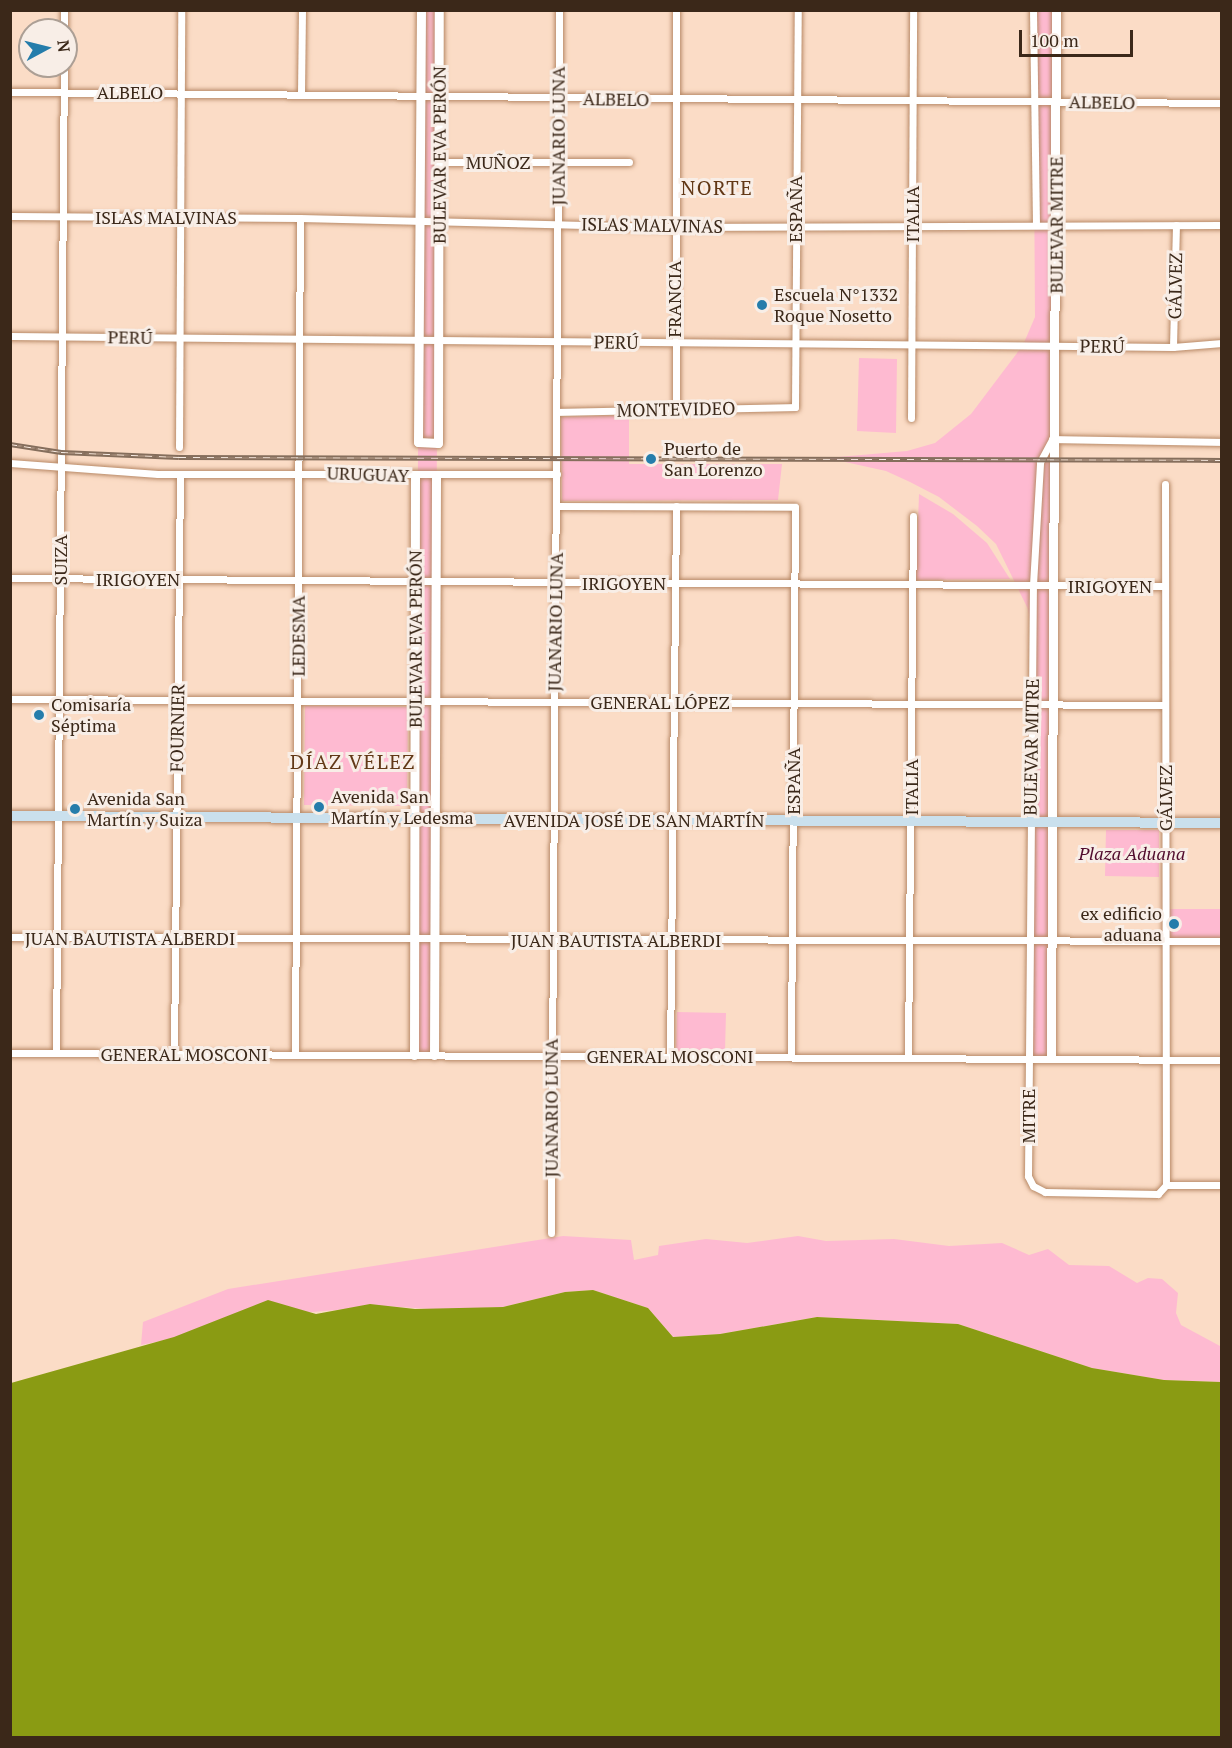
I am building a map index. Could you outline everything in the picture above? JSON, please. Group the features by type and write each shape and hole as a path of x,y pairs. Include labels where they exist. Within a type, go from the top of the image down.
{"main road":[{"name":"AVENIDA JOSÉ DE SAN MARTÍN","path":"10,816 1221,823"}],"street":[{"path":"179,447 181,10"},
{"path":"301,93 302,10"},
{"name":"BULEVAR EVA PERÓN","path":"421,10 418,442 438,442 439,10"},
{"name":"JUANARIO LUNA","path":"551,1233 559,10"},
{"name":"FRANCIA","path":"676,10 674,227 676,408"},
{"name":"ESPAÑA","path":"795,407 795,100 798,10"},
{"name":"ITALIA","path":"911,418 912,10"},
{"name":"BULEVAR MITRE","path":"1033,10 1036,224"},
{"name":"BULEVAR MITRE","path":"1052,1058 1051,585 1055,346 1056,10"},
{"name":"SUIZA","path":"56,1053 64,78"},
{"name":"ALBELO","path":"10,92 439,94 557,98 1221,103"},
{"name":"MUÑOZ","path":"439,162 629,162"},
{"name":"ISLAS MALVINAS","path":"10,216 300,218 674,227 1221,225"},
{"name":"LEDESMA","path":"295,1054 300,218"},
{"name":"GÁLVEZ","path":"1173,347 1176,225"},
{"name":"PERÚ","path":"10,336 1173,347 1221,343"},
{"name":"MONTEVIDEO","path":"557,412 795,407"},
{"path":"1052,439 1221,442"},
{"name":"BULEVAR MITRE","path":"1029,1057 1032,943 1030,822 1033,585 1040,462 1052,439"},
{"path":"10,463 60,466"},
{"name":"URUGUAY","path":"60,466 180,474 299,472 436,476 557,474"},
{"name":"FOURNIER","path":"174,1054 180,474"},
{"name":"BULEVAR EVA PERÓN","path":"414,1055 416,475"},
{"name":"BULEVAR EVA PERÓN","path":"434,1055 436,476"},
{"name":"GÁLVEZ","path":"1165,484 1166,1185"},
{"path":"557,506 676,506 670,1056"},
{"name":"ESPAÑA","path":"676,506 795,507 791,1056"},
{"name":"ITALIA","path":"908,1058 913,516"},
{"name":"IRIGOYEN","path":"10,578 1165,586"},
{"name":"GENERAL LÓPEZ","path":"10,699 1165,705"},
{"name":"JUAN BAUTISTA ALBERDI","path":"10,937 1032,943 1221,941"},
{"name":"GENERAL MOSCONI","path":"10,1053 1029,1057 1221,1060"},
{"name":"MITRE","path":"1029,1057 1028,1176 1033,1186 1045,1192 1158,1194 1166,1185"},
{"path":"1166,1185 1221,1185"}],"green space":[{"path":"439,10 434,1055 414,1055 421,11"},
{"path":"1033,11 1056,11 1051,1058 1029,1057 1032,633 1028,609 996,544 977,526 939,497 886,471 827,458 907,451 935,443 971,414 1023,345 1035,317"},
{"path":"859,358 897,359 896,433 857,431"},
{"path":"629,415 629,464 782,464 778,500 562,501 561,417"},
{"path":"919,494 953,514 987,543 1010,579 916,580"},
{"path":"305,706 408,707 407,806 304,805"},
{"name":"Plaza Aduana","path":"1106,830 1159,830 1159,877 1105,876"},
{"path":"1168,909 1221,909 1221,938 1169,938"},
{"path":"677,1012 726,1013 725,1051 676,1051"},
{"path":"563,1236 631,1240 634,1260 658,1255 659,1246 706,1239 747,1243 798,1236 826,1241 894,1239 949,1246 1002,1243 1029,1255 1048,1249 1069,1265 1109,1266 1137,1283 1148,1278 1162,1279 1178,1293 1176,1313 1181,1325 1220,1346 1222,1382 1164,1380 1092,1368 958,1324 817,1317 720,1334 673,1337 648,1308 593,1290 565,1292 503,1307 446,1310 384,1306 301,1313 141,1345 143,1322 228,1289"}],"shaded area":[{"path":"593,1290 648,1308 673,1337 720,1334 817,1317 958,1324 1092,1368 1164,1380 1221,1382 1221,1737 11,1737 11,1383 174,1337 268,1300 316,1314 370,1304 415,1309 503,1307 565,1292"}],"railway":[{"path":"10,444 61,452 179,457 1222,460"}],"place":[{"name":"Escuela N°1332 Roque Nosetto","path":"762,305"},
{"name":"Puerto de San Lorenzo","path":"651,459"},
{"name":"Comisaría Séptima","path":"39,715"},
{"name":"Avenida San Martín y Ledesma","path":"319,807"},
{"name":"Avenida San Martín y Suiza","path":"75,809"},
{"name":"ex edificio aduana","path":"1174,924"}],"district":[{"name":"NORTE","path":"717,187"},
{"name":"DÍAZ VÉLEZ","path":"353,761"}]}
